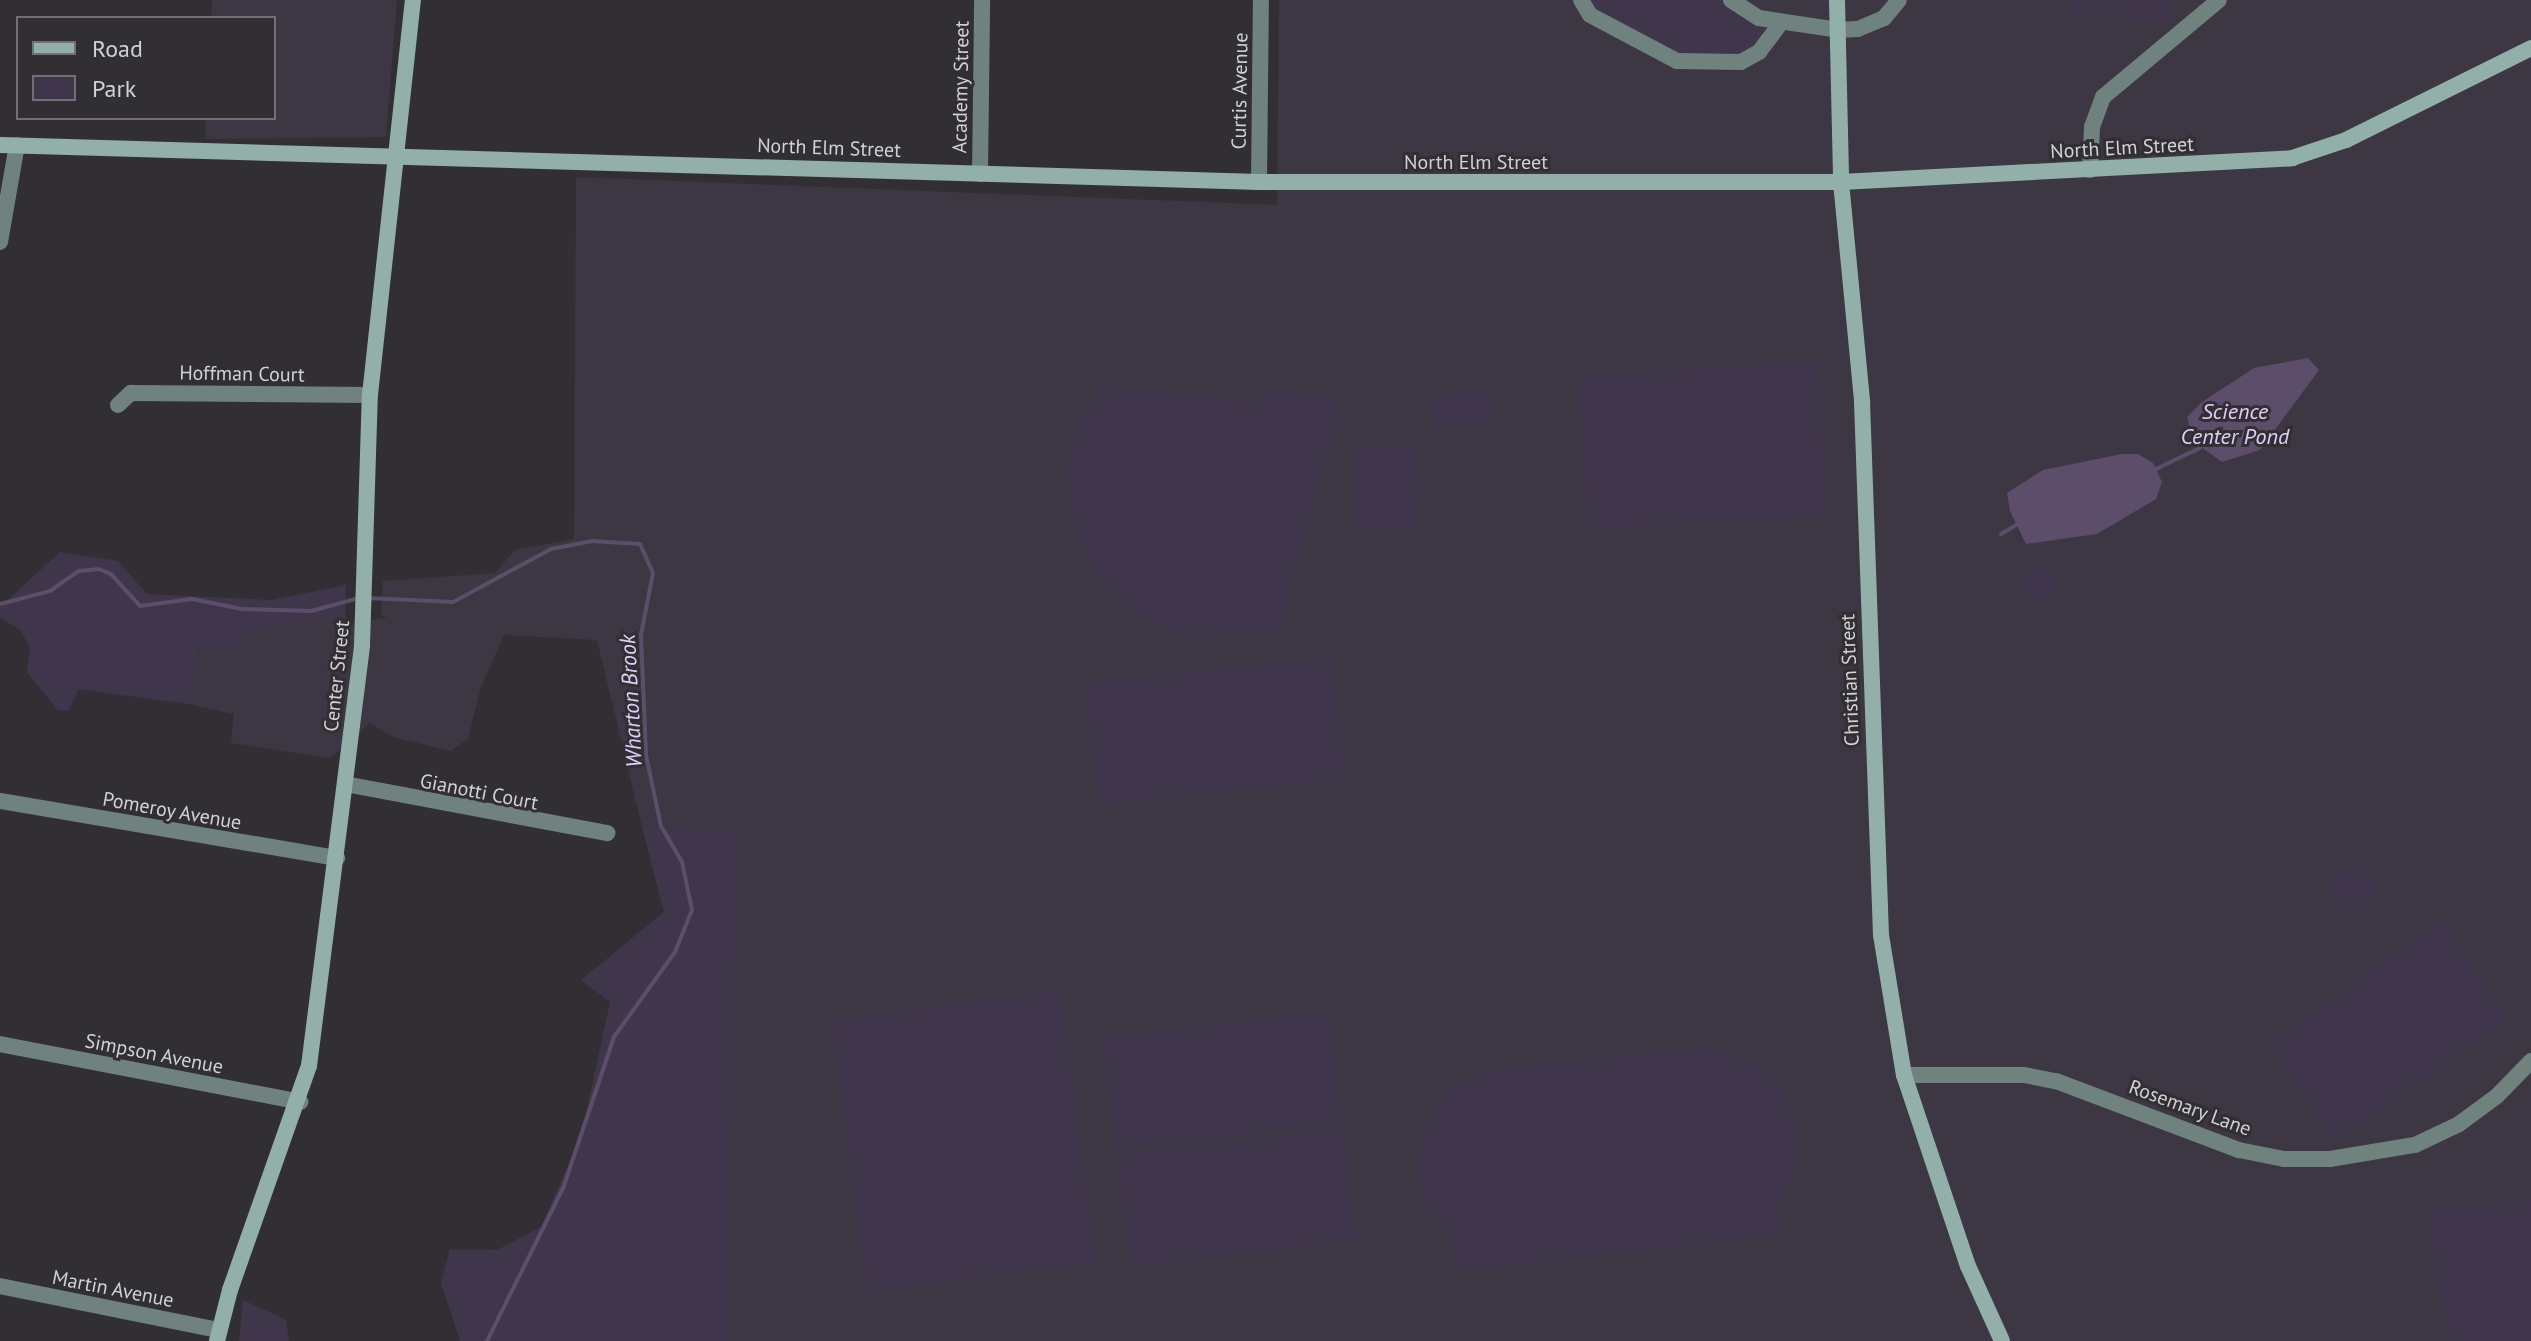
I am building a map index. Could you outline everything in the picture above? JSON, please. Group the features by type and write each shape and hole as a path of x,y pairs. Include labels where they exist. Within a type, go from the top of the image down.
{"main road":[{"name":"Center Street","path":"218,1336 300,1102 337,858 364,616 370,395 413,0"},
{"name":"Christian Street","path":"1837,0 1841,182 1862,402 1881,935 1904,1075 1968,1266 2002,1341"},
{"name":"North Elm Street","path":"8,145 395,153 1259,182 1841,182 2292,158 2323,150 2531,48"}],"street":[{"name":"Academy Street","path":"980,174 982,0"},
{"name":"Curtis Avenue","path":"1259,182 1261,0"},
{"path":"1581,0 1590,15 1677,61 1741,62 1759,52 1780,24"},
{"path":"1731,0 1780,24 1838,30 1858,29 1884,18 1899,0"},
{"path":"2090,170 2092,127 2103,97 2219,0"},
{"path":"0,242 8,145"},
{"name":"Hoffman Court","path":"118,405 131,393 370,395"},
{"name":"Gianotti Court","path":"345,784 607,833"},
{"name":"Pomeroy Avenue","path":"0,801 337,858"},
{"name":"Simpson Avenue","path":"0,1044 300,1102"},
{"name":"Rosemary Lane","path":"1904,1075 2024,1075 2056,1081 2239,1150 2284,1159 2330,1159 2415,1145 2448,1129 2497,1096 2531,1061"},
{"name":"Martin Avenue","path":"0,1286 218,1336"}],"shaded area":[{"path":"212,0 397,0 386,137 205,139 206,120 276,120 276,16 211,16"},
{"path":"1279,0 2531,0 2531,1341 728,1341 736,830 642,827 597,640 504,635 481,687 468,738 451,751 393,737 370,723 330,758 231,743 234,714 188,704 199,647 240,647 245,632 312,618 345,625 387,617 381,615 383,581 495,573 515,550 574,539 576,177 1277,205"}],"green space":[{"path":"1582,0 1735,0 1777,29 1741,62 1677,61"},
{"path":"2174,0 2169,20 2078,17 2063,1"},
{"path":"1819,361 1827,517 1586,530 1578,374"},
{"path":"1101,385 1263,402 1269,387 1332,397 1348,420 1329,448 1278,635 1192,637 1151,624 1115,597 1090,564 1072,521 1067,476 1073,434"},
{"path":"1489,387 1493,423 1433,429 1429,394"},
{"path":"1353,445 1416,446 1416,480 1424,480 1424,493 1416,494 1416,528 1352,527"},
{"path":"60,552 118,561 147,594 271,600 346,585 345,625 312,618 245,632 240,647 199,647 188,704 78,689 69,711 58,710 27,672 30,648 21,631 0,617 0,607"},
{"path":"2040,564 2054,570 2060,584 2054,598 2040,604 2026,598 2020,584 2026,570"},
{"path":"1333,657 1346,780 1097,805 1084,682"},
{"path":"642,827 737,830 729,1341 460,1341 441,1283 450,1249 497,1250 541,1227 582,1133 610,1002 581,980 664,912"},
{"path":"2355,858 2383,886 2352,917 2324,888"},
{"path":"2441,920 2510,1019 2335,1142 2267,1043"},
{"path":"1061,989 1097,1263 866,1293 830,1019"},
{"path":"1329,1010 1343,1124 1115,1150 1101,1037"},
{"path":"1708,1046 1757,1065 1773,1078 1793,1110 1799,1149 1793,1180 1777,1208 1781,1236 1456,1272 1453,1243 1423,1203 1416,1158 1430,1115 1454,1088 1471,1077 1505,1067"},
{"path":"1343,1128 1357,1241 1129,1268 1115,1154"},
{"path":"2531,1199 2531,1341 2452,1341 2437,1292 2427,1208"},
{"path":"243,1300 286,1320 289,1341 239,1341"}],"water":[{"name":"Science Center Pond","path":"2308,358 2319,370 2260,450 2222,462 2194,442 2187,417 2202,402 2254,368"},
{"path":"2122,454 2138,454 2153,463 2162,482 2156,499 2097,534 2026,544 2010,511 2007,493 2043,470"}],"waterway":[{"path":"2156,469 2200,448"},
{"path":"2001,534 2019,523"},
{"name":"Wharton Brook","path":"368,598 453,602 551,549 592,541 640,544 653,573 641,635 646,755 661,826 682,862 692,910 675,952 614,1037 564,1186 487,1341"},
{"name":"Wharton Brook","path":"0,604 50,591 79,571 99,569 111,574 140,606 192,599 242,609 311,611 359,598"}]}
